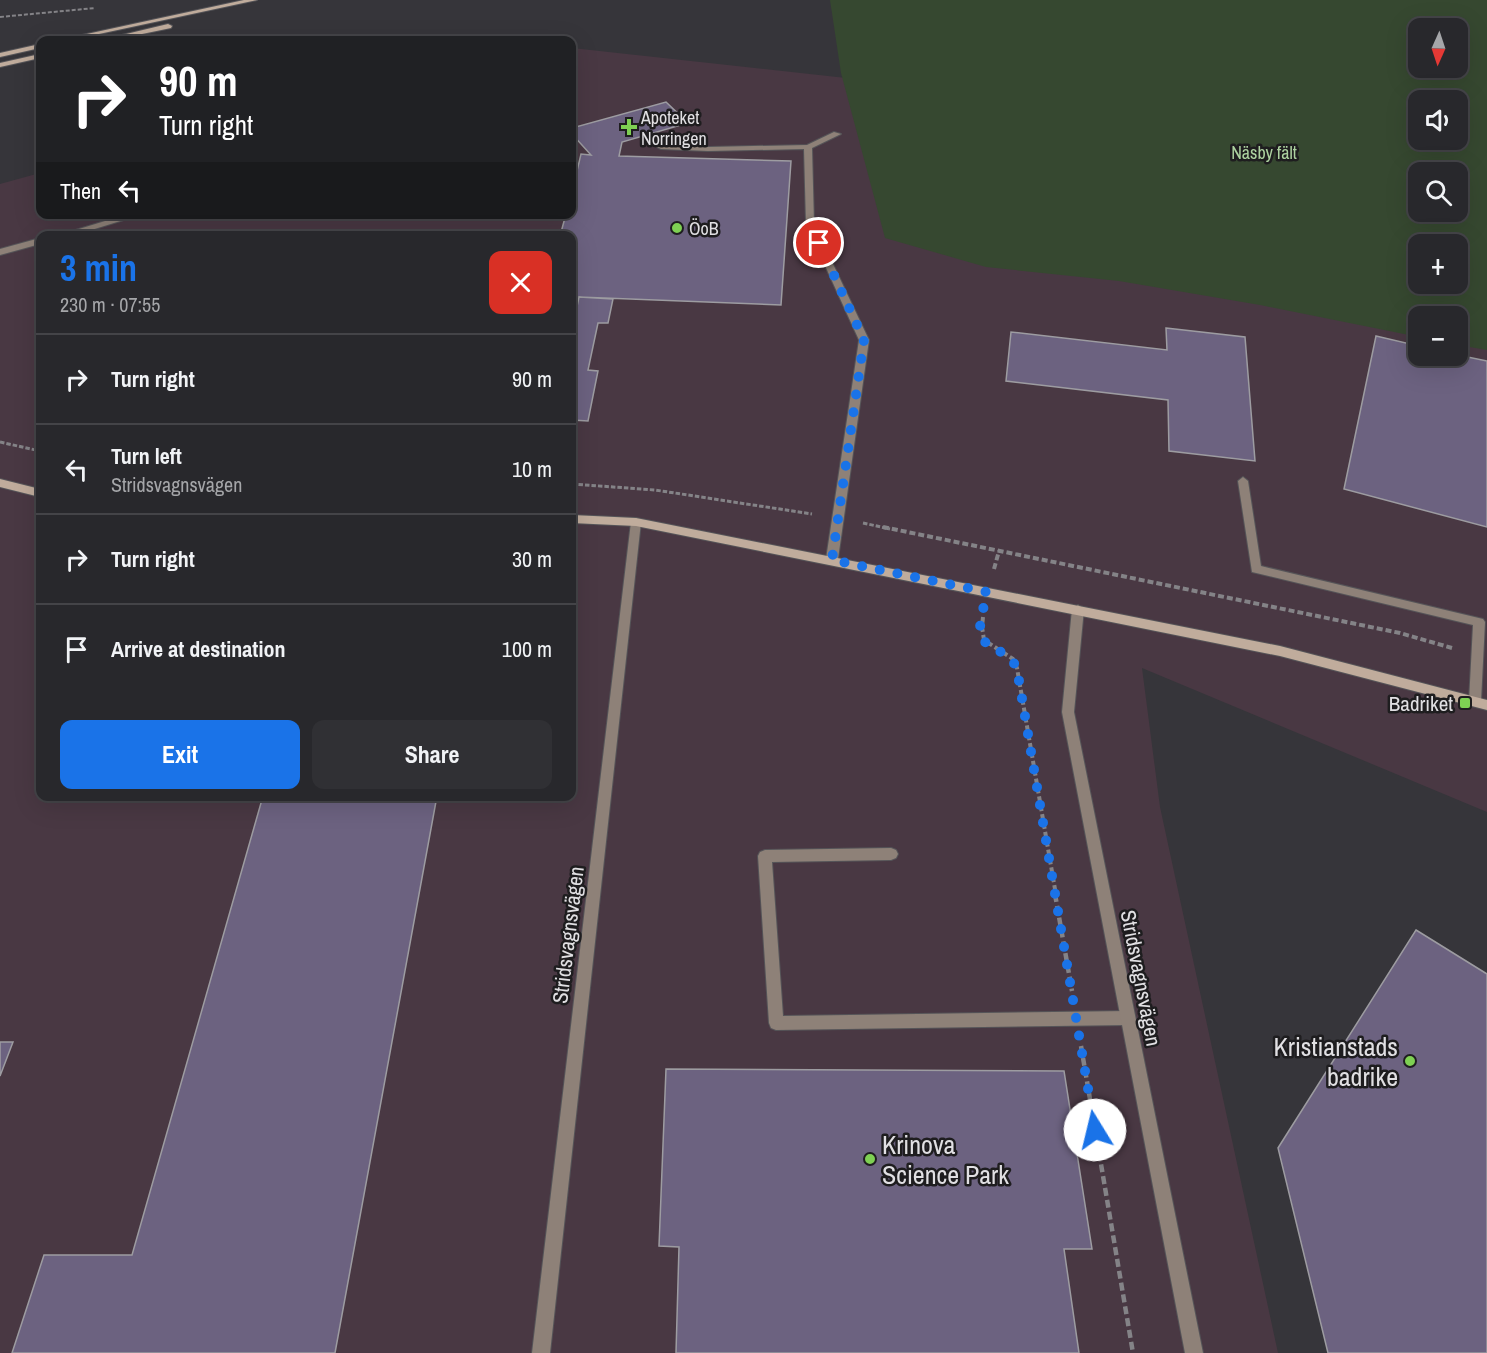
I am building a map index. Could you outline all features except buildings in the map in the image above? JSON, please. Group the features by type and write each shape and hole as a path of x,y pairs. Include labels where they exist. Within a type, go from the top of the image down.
{"street":[{"path":"82,36 254,0"},
{"path":"123,36 215,15 264,0"},
{"path":"0,54 36,47"},
{"path":"0,65 36,57"},
{"path":"661,147 708,149 807,147 837,134"},
{"path":"807,147 810,224 864,340 832,560"},
{"path":"78,231 120,219"},
{"path":"0,252 36,242"},
{"path":"576,519 636,522 1078,609 1280,651 1481,703 1477,655 1479,622 1256,569 1244,481"},
{"path":"0,483 36,492"},
{"name":"Stridsvagnsvägen","path":"541,1353 636,522"},
{"name":"Stridsvagnsvägen","path":"1078,609 1068,712 1194,1353"},
{"path":"891,854 765,856 776,1023 1128,1018"}],"path":[{"path":"0,17 101,7"},
{"path":"0,442 36,450"},
{"path":"576,484 655,490 838,517 1400,633 1477,655"},
{"path":"999,551 987,592 980,631 981,638 988,645 1006,653 1013,659 1017,669 1133,1353"}],"shaded area":[{"path":"576,48 846,78 1408,323 1408,366 1468,366 1468,337 1487,340 1487,812 1142,668 1160,807 1278,1353 0,1353 0,184 36,174 36,219 576,219"}],"green space":[{"name":"Näsby fält","path":"830,0 1487,0 1487,350 1468,347 1468,306 1408,306 1408,335 1260,305 1119,281 986,267 885,238 841,73"}],"place":[{"name":"Apoteket Norringen","path":"629,127"},
{"name":"ÖoB","path":"677,228"},
{"name":"Badriket","path":"1465,703"},
{"name":"Kristianstads badrike","path":"1410,1061"},
{"name":"Krinova Science Park","path":"870,1159"}],"route":[{"path":"819,243 864,340 832,560 987,592 980,631 981,638 988,645 1006,653 1013,659 1017,669 1095,1130"}]}
